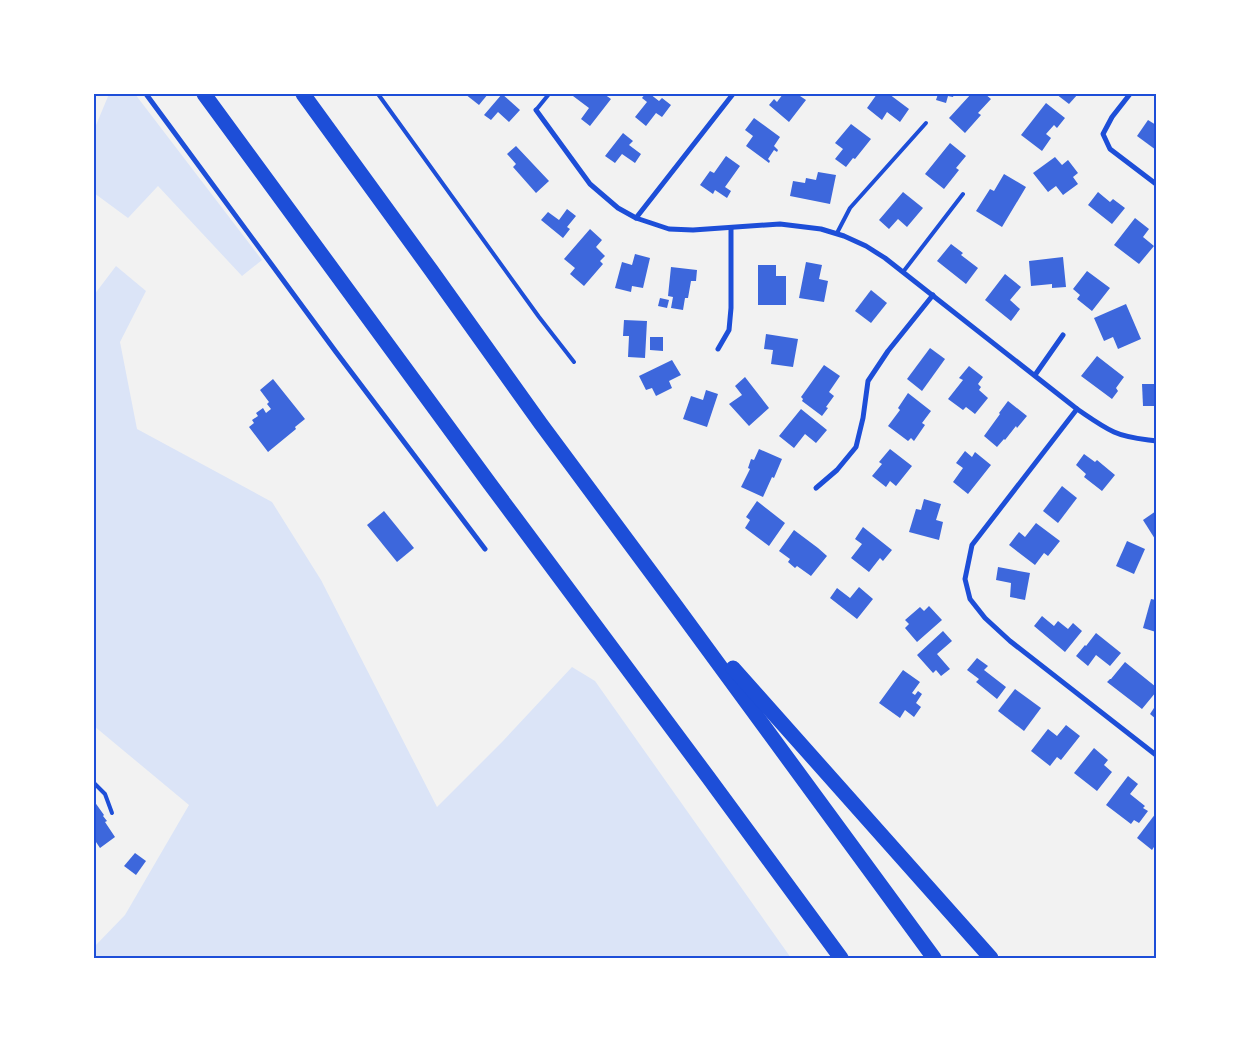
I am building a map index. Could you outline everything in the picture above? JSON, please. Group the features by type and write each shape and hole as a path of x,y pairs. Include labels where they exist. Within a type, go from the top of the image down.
{"highway":[{"path":"204,94 841,958"},
{"path":"303,94 541,424 674,602 934,958"},
{"path":"674,602 991,958"}],"street":[{"path":"146,94 336,352 485,549"},
{"path":"636,218 733,94"},
{"path":"1130,94 1112,117 1103,134 1110,149 1156,184"},
{"path":"536,110 590,184 618,208 636,218 669,229 693,230 780,224 822,229 844,236 866,246 885,258 1077,409 1114,432 1156,441"},
{"path":"718,349 729,330 731,308 731,228"},
{"path":"816,488 837,470 856,447 863,418 868,381 888,352 933,295"},
{"path":"1034,375 1063,335"},
{"path":"1077,409 972,545 964,579 970,599 985,618 1010,641 1156,755"}],"lane":[{"path":"378,94 539,318 574,362"},
{"path":"536,110 549,94"},
{"path":"837,234 850,208 926,123"},
{"path":"903,272 964,194"},
{"path":"94,783 106,794 112,813"}],"shaded area":[{"path":"109,94 135,94 262,260 242,276 158,186 128,218 94,193 94,130"},
{"path":"116,266 146,291 120,342 137,429 272,502 321,580 437,807 502,742 572,667 595,681 791,958 94,958 94,947 125,915 189,805 94,726 94,295"}],"building":[{"path":"465,94 488,94 479,105"},
{"path":"502,94 520,110 509,122 498,112 491,120 484,115"},
{"path":"574,94 604,94 611,99 590,126 581,119 589,108 573,96"},
{"path":"645,94 650,94 659,101 662,98 671,105 662,117 656,113 646,126 635,117 647,102 642,98"},
{"path":"783,94 802,94 800,96 806,100 789,122 769,105 774,99 777,102"},
{"path":"877,94 889,94 909,109 900,122 887,112 882,120 867,108"},
{"path":"938,94 954,94 953,97 948,96 946,103 936,100"},
{"path":"971,94 985,94 991,99 978,113 981,115 965,133 949,118"},
{"path":"1056,94 1078,94 1069,104"},
{"path":"1046,103 1065,118 1057,128 1054,125 1046,134 1051,138 1042,151 1021,135"},
{"path":"754,118 780,137 774,146 778,150 777,152 774,150 768,159 769,163 746,146 753,136 745,130"},
{"path":"1148,120 1156,125 1156,150 1137,136"},
{"path":"851,124 871,139 846,167 835,159 843,149 835,143"},
{"path":"623,133 633,141 629,145 641,154 635,163 622,154 615,163 605,156"},
{"path":"950,143 966,156 956,168 959,170 944,189 925,174"},
{"path":"516,146 549,181 536,193 513,167 516,164 507,154"},
{"path":"726,156 740,166 725,187 731,191 727,198 715,190 713,194 700,185 710,171 714,173"},
{"path":"1055,157 1062,165 1068,160 1078,173 1073,177 1078,184 1063,195 1056,186 1048,192 1033,173"},
{"path":"818,172 836,175 830,204 790,196 793,181 805,183 806,178 816,180"},
{"path":"1004,174 1026,187 1002,227 976,211 990,189 994,191"},
{"path":"903,192 923,208 907,227 898,219 889,229 879,220"},
{"path":"1098,192 1110,202 1113,199 1125,208 1112,224 1088,205"},
{"path":"567,209 576,216 567,227 570,229 563,238 541,220 548,212 559,220"},
{"path":"1135,218 1149,229 1143,237 1154,246 1139,264 1114,245"},
{"path":"590,229 602,240 596,247 605,256 600,261 603,264 584,286 570,274 575,268 564,259"},
{"path":"951,244 963,253 961,255 978,268 966,284 937,261"},
{"path":"635,254 650,258 643,288 632,286 631,292 615,288 622,262 632,265"},
{"path":"1063,257 1066,287 1052,288 1052,284 1031,286 1029,261"},
{"path":"806,262 822,265 819,279 828,281 824,302 799,298"},
{"path":"758,265 776,265 776,276 786,276 786,305 758,305"},
{"path":"671,267 697,270 696,281 691,281 688,298 685,298 683,310 671,308 673,297 668,296"},
{"path":"1087,271 1110,288 1092,311 1077,299 1080,295 1073,289"},
{"path":"1005,274 1021,287 1010,300 1020,309 1011,321 985,300"},
{"path":"871,290 887,303 871,323 855,311"},
{"path":"660,298 669,300 667,308 658,306"},
{"path":"1126,304 1141,339 1118,349 1113,337 1104,341 1094,318"},
{"path":"624,320 647,321 645,358 628,357 629,336 623,336"},
{"path":"766,334 798,339 793,367 771,364 773,350 764,349"},
{"path":"650,337 663,337 663,351 650,350"},
{"path":"930,348 945,359 922,391 907,379"},
{"path":"1097,356 1124,377 1116,388 1118,391 1112,399 1081,376"},
{"path":"672,360 681,375 669,381 672,388 656,396 652,388 646,390 639,376"},
{"path":"824,365 840,376 829,392 834,396 822,416 802,401 801,397"},
{"path":"969,366 983,377 978,384 981,387 979,390 988,398 975,414 966,407 963,410 948,399 963,380 959,378"},
{"path":"745,377 769,408 749,426 729,404 742,395 735,386"},
{"path":"273,379 305,419 268,452 249,427 254,423 252,420 258,416 256,413 263,408 266,413 271,409 267,404 269,402 260,390"},
{"path":"1142,384 1156,384 1156,406 1143,406"},
{"path":"706,390 718,394 707,427 683,419 691,396 703,400"},
{"path":"908,393 931,411 922,423 925,425 914,441 911,438 908,441 888,426 900,410 898,408"},
{"path":"1008,401 1027,416 997,447 984,436"},
{"path":"801,409 827,430 816,443 805,434 794,448 779,436"},
{"path":"759,449 782,459 763,497 741,487 750,469 748,468 751,459 754,460"},
{"path":"890,449 912,466 896,486 890,481 886,487 872,476 882,464 879,462"},
{"path":"965,451 972,457 975,452 991,465 968,494 953,482 963,468 956,463"},
{"path":"1084,454 1095,462 1097,460 1115,475 1102,491 1084,477 1086,474 1076,465"},
{"path":"1062,486 1077,498 1058,523 1043,511"},
{"path":"924,499 941,504 936,520 943,522 939,540 909,532 916,509 921,510"},
{"path":"757,501 785,523 769,546 745,528 750,520 746,517"},
{"path":"384,511 414,548 397,562 367,525"},
{"path":"1156,511 1156,538 1155,539 1143,520"},
{"path":"1036,523 1060,541 1048,556 1044,553 1035,565 1009,545 1019,532 1025,537"},
{"path":"863,527 892,550 883,561 880,558 869,572 851,558 862,544 855,539"},
{"path":"794,530 827,556 811,576 797,566 795,568 788,562 790,559 779,551"},
{"path":"1127,541 1145,549 1134,574 1116,566"},
{"path":"998,567 1030,573 1025,600 1010,597 1011,583 996,580"},
{"path":"859,587 873,599 857,619 830,598 837,588 850,598"},
{"path":"1151,599 1156,600 1156,632 1143,628"},
{"path":"929,606 942,620 917,642 905,628 909,624 905,620 920,607 924,611"},
{"path":"1042,616 1054,626 1058,621 1068,629 1073,623 1082,631 1065,652 1034,626"},
{"path":"943,631 952,641 937,654 950,669 941,676 936,670 933,673 917,655"},
{"path":"1096,633 1121,653 1110,666 1096,655 1088,666 1076,656"},
{"path":"977,658 988,666 984,670 1006,687 997,699 976,682 979,679 967,670"},
{"path":"1125,662 1156,687 1156,692 1142,709 1107,682"},
{"path":"903,670 920,682 912,693 915,695 918,691 922,694 916,703 921,707 914,717 905,710 900,718 879,703"},
{"path":"1015,689 1041,708 1024,731 998,711"},
{"path":"1156,705 1156,719 1150,714"},
{"path":"1066,725 1080,736 1061,760 1057,757 1050,766 1031,751 1048,729 1057,736"},
{"path":"1094,748 1108,760 1104,765 1112,772 1097,791 1074,773"},
{"path":"1128,776 1138,784 1130,794 1145,806 1143,808 1148,811 1139,823 1134,820 1131,824 1106,805"},
{"path":"94,801 104,815 107,821 105,822 115,837 100,848 94,839"},
{"path":"1156,813 1156,844 1152,850 1137,838"},
{"path":"135,853 146,861 136,875 124,866"}]}
